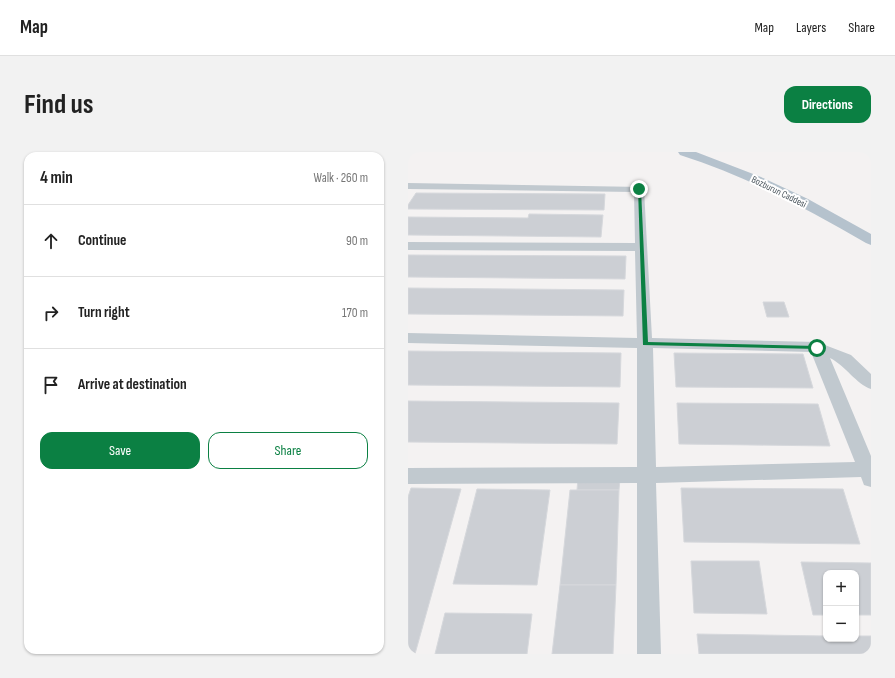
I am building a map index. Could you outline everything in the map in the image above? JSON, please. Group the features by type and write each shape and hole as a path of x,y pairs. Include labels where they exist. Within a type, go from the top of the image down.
{"main road":[{"name":"Bozburun Caddesi","path":"684,152 743,174 809,206 871,240"},
{"name":"Bozburun Caddesi","path":"708,152 767,174 871,224"}],"street":[{"path":"408,186 639,189 645,344 649,654"},
{"path":"408,246 641,247"},
{"path":"408,338 817,348 845,359 871,383"},
{"path":"408,476 869,474 817,348"}],"building":[{"path":"416,193 605,194 604,210 408,209 408,205"},
{"path":"529,214 603,215 601,237 408,235 408,217 528,218"},
{"path":"408,255 626,256 625,279 408,277"},
{"path":"408,288 624,290 623,316 408,314"},
{"path":"763,302 784,302 789,317 767,317"},
{"path":"408,351 621,353 620,387 408,385"},
{"path":"674,353 803,354 813,388 676,387"},
{"path":"408,401 619,403 617,444 408,442"},
{"path":"677,403 818,404 830,446 679,444"},
{"path":"578,478 620,479 619,490 577,490"},
{"path":"411,488 461,489 415,654 408,654 408,497"},
{"path":"681,488 843,489 860,544 684,542"},
{"path":"477,489 550,490 537,585 453,584"},
{"path":"570,490 619,490 616,585 560,585"},
{"path":"691,561 759,561 767,614 694,613"},
{"path":"801,562 871,563 871,615 859,615 859,570 823,570 823,615 813,615"},
{"path":"560,585 616,585 613,654 552,654"},
{"path":"445,613 532,614 527,654 435,654"},
{"path":"697,634 823,636 823,642 859,642 859,636 871,636 871,654 699,654"}],"route":[{"path":"639,189 645,344 817,348"}]}
